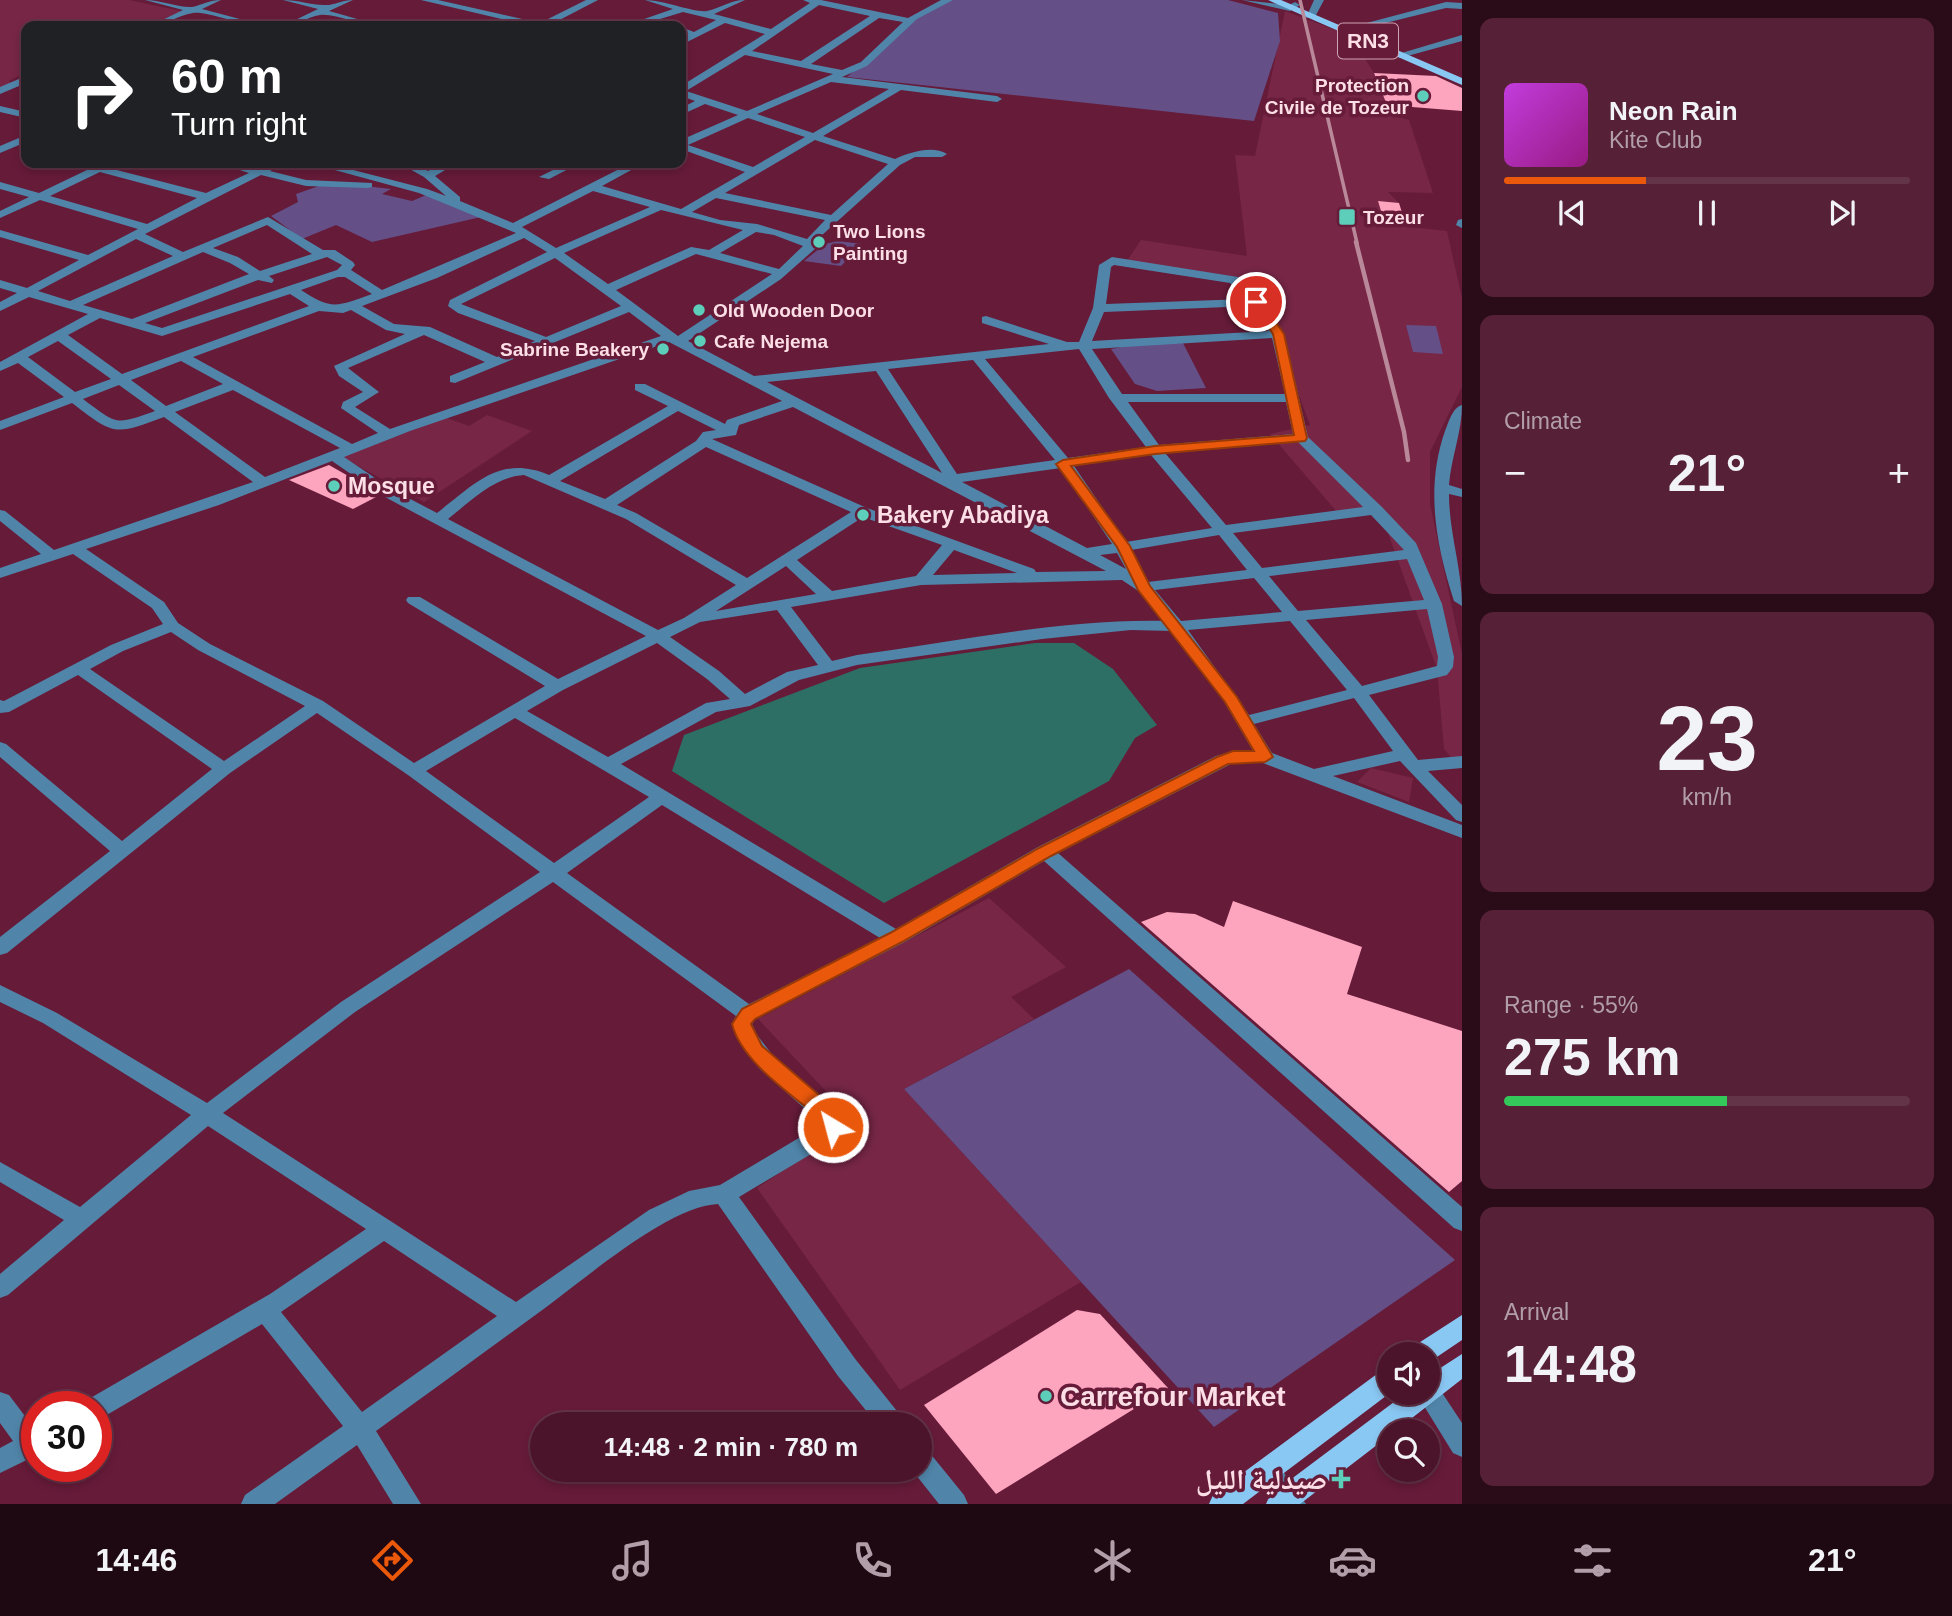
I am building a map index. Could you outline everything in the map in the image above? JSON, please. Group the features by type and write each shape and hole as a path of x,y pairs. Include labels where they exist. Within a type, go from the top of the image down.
{"main road":[{"name":"RN3","path":"1273,0 1290,4 1462,80"},
{"name":"RN3","path":"1311,15 1403,54"},
{"path":"1440,1342 1462,1326"},
{"path":"1440,1382 1462,1365"},
{"path":"1222,1504 1377,1390"},
{"path":"1287,1502 1410,1405"}],"street":[{"path":"166,21 216,0"},
{"path":"288,0 360,21"},
{"path":"299,21 348,0"},
{"path":"426,0 519,21"},
{"path":"551,21 593,0"},
{"path":"650,0 774,33"},
{"path":"705,15 740,0"},
{"path":"686,143 873,58 909,21 948,0"},
{"path":"1247,0 1290,4"},
{"path":"1311,15 1319,0"},
{"path":"157,1 240,21"},
{"path":"686,88 774,33 813,1 909,21"},
{"path":"570,3 582,5"},
{"path":"1349,29 1446,5 1462,6"},
{"path":"644,21 683,9"},
{"path":"804,64 878,14"},
{"path":"653,18 660,21"},
{"path":"686,40 724,20"},
{"path":"686,32 694,35"},
{"path":"1403,54 1462,38"},
{"path":"744,52 804,64 836,76 997,99"},
{"path":"0,91 21,81"},
{"path":"682,213 899,87"},
{"path":"686,93 895,163"},
{"path":"686,110 705,100"},
{"path":"0,109 21,114"},
{"path":"0,150 21,140"},
{"path":"13,144 21,146"},
{"path":"686,147 754,171"},
{"path":"0,573 264,482 389,435 674,339 717,320 781,273 812,245 817,234 895,163 913,154 942,154"},
{"path":"96,168 207,197"},
{"path":"240,168 306,183 343,183 423,191"},
{"path":"0,307 207,197 268,168"},
{"path":"340,168 366,173 423,191 526,233 557,252 674,339 1087,553 1143,587 1411,554"},
{"path":"414,168 428,175 460,204"},
{"path":"428,175 442,168"},
{"path":"545,177 564,168"},
{"path":"514,227 629,168"},
{"path":"0,215 99,169"},
{"path":"343,183 366,173"},
{"path":"0,185 149,229"},
{"path":"592,187 730,225 757,227 812,245"},
{"path":"714,194 835,219"},
{"path":"548,342 462,310 454,306 454,303 557,252 661,206"},
{"path":"71,305 268,220 321,254"},
{"path":"712,253 757,227"},
{"path":"0,233 90,260"},
{"path":"202,248 234,260 318,306 331,309 352,306 382,295 526,233"},
{"path":"137,235 184,257"},
{"path":"607,289 691,251 712,253 781,273"},
{"path":"131,324 224,287 321,254 331,253 349,265 341,273"},
{"path":"1077,346 1099,308 1105,265 1118,261 1234,280 1256,302 1278,334 1301,438 1404,537 1434,604 1446,657 1445,667 1441,671 1245,721"},
{"path":"0,284 155,331 170,331 341,273 352,274 382,295"},
{"path":"224,287 276,322"},
{"path":"1099,308 1256,302"},
{"path":"0,426 182,355 318,306"},
{"path":"352,306 390,327 425,330 497,362"},
{"path":"455,379 629,307"},
{"path":"0,367 98,314"},
{"path":"986,320 1077,346 1087,356 1155,450 1357,691 1409,760 1462,816"},
{"path":"389,435 348,408 348,405 372,392 344,373 341,366 425,330"},
{"path":"750,380 1077,346 1278,334"},
{"path":"59,335 264,482"},
{"path":"182,355 351,449"},
{"path":"975,355 1023,410 1123,546 1143,587 1176,626 1245,721 1265,757"},
{"path":"19,357 111,426 128,426 233,385"},
{"path":"880,367 951,479 965,492"},
{"path":"640,387 731,432"},
{"path":"1116,398 1293,398"},
{"path":"731,432 733,423 793,402"},
{"path":"551,480 678,406"},
{"path":"1462,409 1450,436 1442,488 1444,538 1462,601"},
{"path":"606,505 704,442 708,435 731,432"},
{"path":"951,479 1155,450 1301,438"},
{"path":"704,442 862,511 1039,576"},
{"path":"334,456 375,485 437,520 659,637 713,675 744,702"},
{"path":"437,520 494,479 509,472 526,471 551,480 663,533 746,584"},
{"path":"1442,488 1462,493"},
{"path":"1087,553 1224,530 1377,510"},
{"path":"414,771 557,686 690,621 862,511"},
{"path":"0,514 51,556"},
{"path":"921,580 951,544"},
{"path":"74,548 158,606 172,626 204,647 317,705 414,771 748,1014"},
{"path":"787,559 827,595"},
{"path":"690,621 921,580 1126,575"},
{"path":"414,600 557,686"},
{"path":"780,603 827,666"},
{"path":"608,764 712,707 744,702 793,676 827,666 1042,634 1131,625 1176,626 1434,604"},
{"path":"1,707 117,648 172,626"},
{"path":"80,669 224,769"},
{"path":"0,948 224,769 317,705"},
{"path":"515,711 663,796 896,938"},
{"path":"0,748 122,851"},
{"path":"254,1504 595,1258 664,1213 709,1193 724,1194 825,1135 833,1127 833,1118 755,1051 745,1036 742,1024 748,1014 896,938 1045,852 1222,760 1233,757 1265,757 1462,832"},
{"path":"1314,775 1409,760 1462,762"},
{"path":"0,1288 207,1114 348,1007 663,796"},
{"path":"1045,852 1462,1221"},
{"path":"0,993 85,1038 283,1161 516,1315"},
{"path":"0,1171 81,1219"},
{"path":"724,1194 847,1367 883,1412"},
{"path":"112,1399 266,1312 332,1268 383,1228"},
{"path":"266,1312 361,1429 408,1504"},
{"path":"0,1403 21,1428"},
{"path":"1436,1405 1462,1445"},
{"path":"0,1461 21,1450"},
{"path":"1268,1472 1287,1502"},
{"path":"932,1475 955,1504"}],"shaded area":[{"path":"0,0 129,0 186,12 163,21 21,21 21,75 9,81 12,84 0,88"},
{"path":"951,0 1228,0 1278,13 1280,41 1254,121 847,77 920,13"},
{"path":"1285,11 1370,43 1357,46 1374,73 1387,105 1383,113 1409,120 1433,193 1388,192 1399,203 1405,222 1400,226 1447,231 1462,298 1462,387 1430,452 1430,504 1462,654 1462,761 1455,762 1444,749 1437,669 1379,508 1337,512 1270,434 1310,425 1278,339 1237,277 1127,261 1141,240 1247,256 1235,155 1255,156"},
{"path":"330,182 391,189 382,194 412,201 426,195 481,217 372,242 336,225 302,239 271,216 298,202 296,194"},
{"path":"838,241 862,244 841,266 804,261 825,244"},
{"path":"1406,325 1436,326 1443,354 1413,352"},
{"path":"1183,343 1206,388 1157,391 1135,384 1111,349 1132,345"},
{"path":"436,414 469,426 487,415 532,431 424,502 338,455"},
{"path":"1035,643 1074,643 1113,669 1157,725 1135,738 1109,781 884,903 672,771 684,735 860,668"},
{"path":"1371,768 1413,778 1409,802 1357,782"},
{"path":"989,898 1066,967 1011,997 1034,1019 904,1089 1081,1282 900,1390 757,1188 855,1122 758,1019"},
{"path":"1129,969 1455,1260 1214,1427 904,1089"}],"building":[{"name":"Protection Civile de Tozeur","path":"1374,73 1436,76 1462,88 1462,111 1387,105"},
{"path":"1378,201 1399,203 1405,222 1384,221"},
{"name":"Mosque","path":"329,465 378,496 353,509 289,480"},
{"path":"1233,901 1362,947 1347,994 1462,1031 1462,1181 1449,1192 1141,922 1167,912 1195,914 1224,927"},
{"name":"Carrefour Market","path":"1077,1310 1100,1314 1168,1388 996,1494 924,1405"}],"railway":[{"path":"1300,0 1357,243"},
{"path":"1356,242 1404,432 1408,460"}],"place":[{"name":"Protection Civile de Tozeur","path":"1423,96"},
{"name":"Tozeur","path":"1347,217"},
{"name":"Two Lions Painting","path":"819,242"},
{"name":"Old Wooden Door","path":"699,310"},
{"name":"Cafe Nejema","path":"700,341"},
{"name":"Sabrine Beakery","path":"663,349"},
{"name":"Mosque","path":"334,486"},
{"name":"Bakery Abadiya","path":"863,515"},
{"name":"Carrefour Market","path":"1046,1396"},
{"name":"صيدلية الليل","path":"1341,1479"}],"route":[{"path":"833,1127 833,1118 755,1051 745,1036 742,1024 748,1014 896,938 1045,852 1222,760 1233,757 1265,757 1232,700 1157,601 1143,587 1123,546 1063,464 1155,450 1301,438 1297,431 1291,389 1278,334 1256,302"}]}
